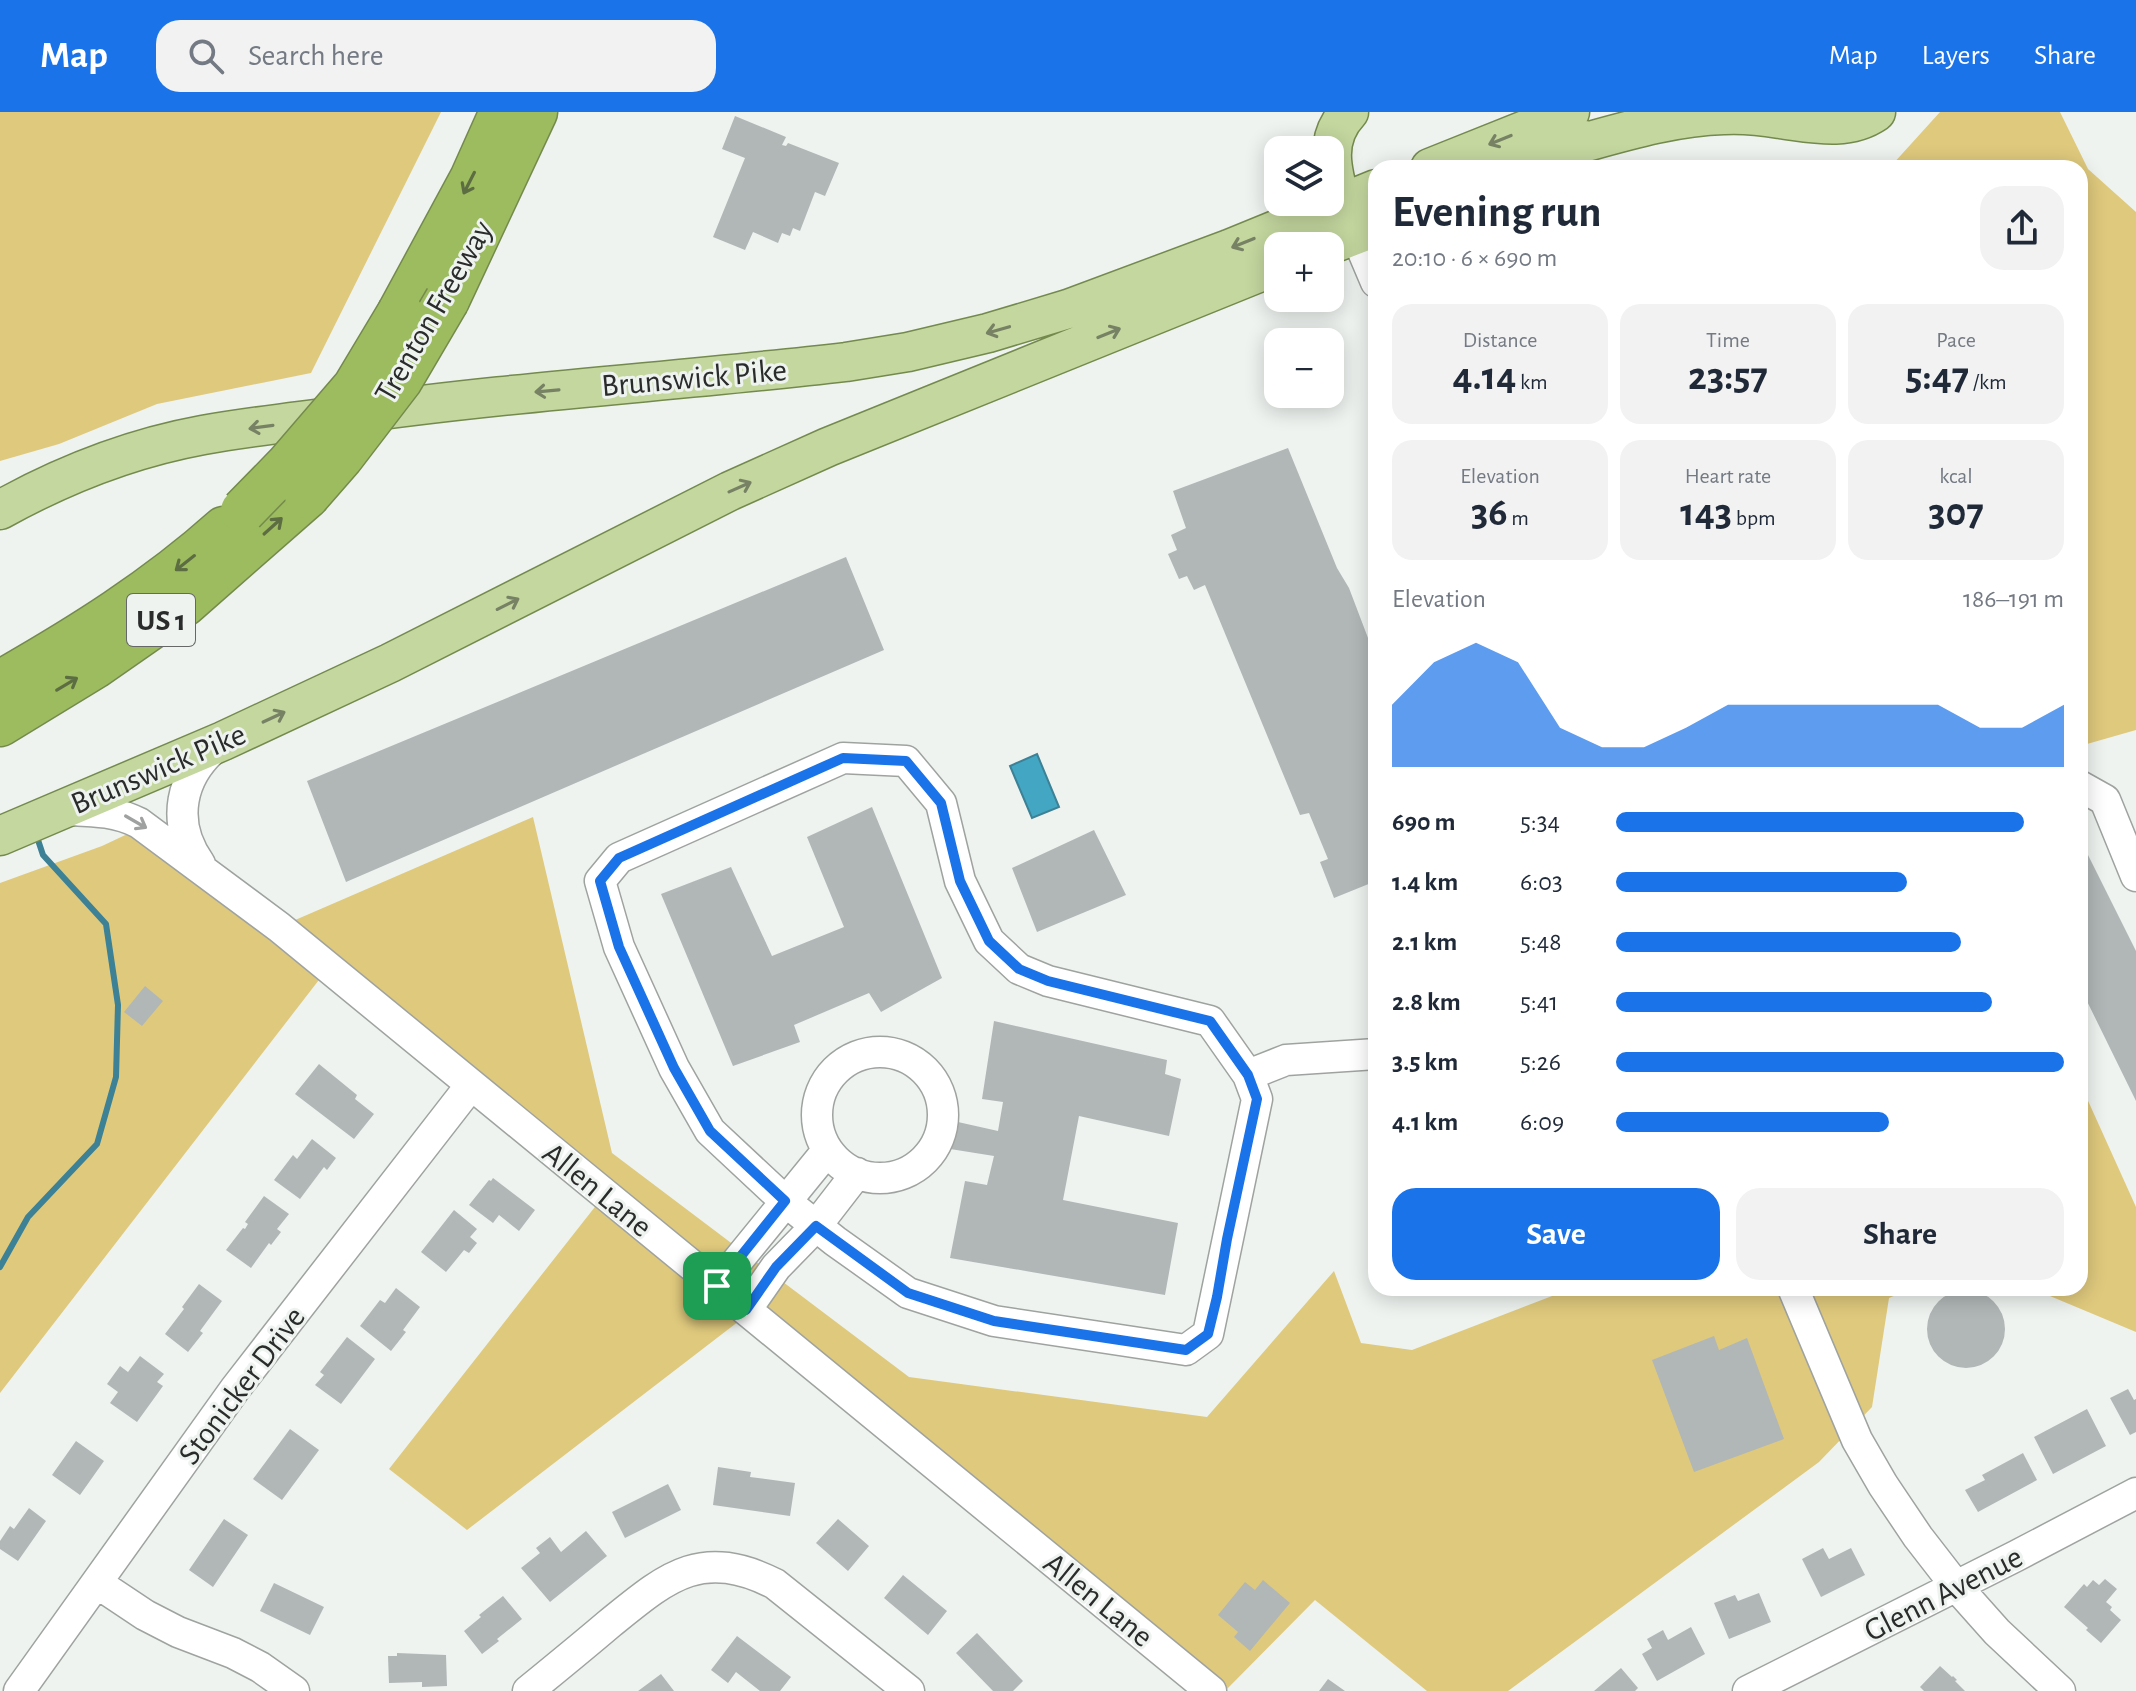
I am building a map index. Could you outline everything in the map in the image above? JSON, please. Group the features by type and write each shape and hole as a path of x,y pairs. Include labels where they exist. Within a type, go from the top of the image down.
{"highway":[{"name":"Trenton Freeway","path":"0,683 78,638 188,561 287,466 355,387 400,312 472,179 502,112"},
{"name":"Trenton Freeway","path":"0,724 95,666 184,604 307,496 400,380 447,300 535,112"}],"main road":[{"path":"1349,112 1336,132 1331,152 1332,172 1350,228"},
{"path":"1450,160 1570,112"},
{"path":"1535,160 1652,112"},
{"path":"1561,149 1687,118 1757,116 1831,125 1849,124 1876,112"},
{"name":"Brunswick Pike","path":"0,510 80,471 135,452 202,435 455,400 787,369 908,352 988,333 1068,309 1229,249 1350,228 1368,201"},
{"name":"Brunswick Pike","path":"4,834 223,741 390,663 744,485 846,439 1264,271"}],"street":[{"path":"1350,228 1368,265"},
{"name":"Allen Lane","path":"205,872 192,853 184,832 182,812 185,790 205,755 223,741"},
{"path":"843,758 906,761 941,803 960,881 989,941 1019,969 1048,981 1210,1021 1248,1075 1257,1099 1208,1334 1186,1350 994,1321 908,1293 785,1201 710,1131 674,1068 619,947 600,881 619,858 843,758"},
{"path":"2088,790 2105,800 2136,876"},
{"name":"Allen Lane","path":"55,813 102,811 126,816 279,927 1211,1691"},
{"path":"871,1052 893,1053 913,1061 928,1074 939,1092 943,1112 941,1132 933,1150 919,1165 901,1175 881,1179 857,1173 827,1151 818,1132 816,1110 821,1089 833,1071 851,1058 871,1052"},
{"path":"1248,1075 1286,1060 1368,1055"},
{"name":"Stonicker Drive","path":"19,1691 235,1389 471,1085"},
{"path":"717,1286 827,1151"},
{"path":"746,1310 776,1267 816,1226 857,1173"},
{"path":"1796,1296 1857,1440 1883,1485 1956,1586 1997,1632 2060,1691"},
{"name":"Glenn Avenue","path":"1748,1691 2136,1493"},
{"path":"528,1691 653,1588 687,1572 710,1567 755,1574 775,1584 909,1691"},
{"path":"97,1583 145,1615 178,1632 233,1653 294,1691"}],"shaded area":[{"path":"0,112 441,112 311,373 157,404 59,444 0,461"},
{"path":"1940,112 2060,112 2084,160 1897,160"},
{"path":"2088,169 2136,212 2136,730 2088,744"},
{"path":"533,817 612,1153 909,1377 1207,1417 1334,1271 1361,1343 1412,1350 1552,1296 1894,1296 1889,1298 1872,1407 1819,1462 1508,1691 1427,1691 1315,1600 1226,1690 756,1308 467,1530 389,1469 609,1189 332,963 0,1393 0,883 102,846 155,821 279,927"},
{"path":"2088,1101 2136,1207 2136,1332 2050,1296 2088,1296"}],"water":[{"path":"1037,754 1059,807 1032,818 1010,766"}],"building":[{"path":"735,116 786,137 782,145 788,143 839,163 825,196 815,192 800,231 793,228 790,236 782,233 778,243 753,232 745,250 713,237 745,158 722,149"},
{"path":"1288,448 1368,638 1368,884 1334,898 1320,862 1328,859 1309,813 1300,815 1205,585 1194,590 1187,576 1179,579 1168,554 1177,550 1171,535 1186,528 1173,491"},
{"path":"846,557 884,650 346,882 307,781"},
{"path":"872,807 942,978 881,1012 869,993 794,1025 800,1042 733,1066 661,894 731,867 772,956 844,927 807,837"},
{"path":"1094,830 1126,895 1037,932 1012,868"},
{"path":"2088,855 2136,951 2136,1101 2088,1003"},
{"path":"145,986 163,1001 142,1026 124,1012"},
{"path":"994,1021 1167,1060 1165,1074 1181,1079 1169,1136 1079,1116 1063,1200 1178,1223 1165,1295 950,1258 965,1181 987,1185 994,1156 944,1148 949,1120 998,1131 1003,1102 982,1099"},
{"path":"319,1064 357,1095 355,1099 374,1114 354,1139 295,1094"},
{"path":"312,1139 336,1158 327,1170 324,1167 300,1199 274,1180 293,1155 297,1159"},
{"path":"493,1178 535,1210 519,1231 499,1215 493,1223 469,1205"},
{"path":"264,1196 289,1214 277,1229 281,1232 251,1268 226,1250 245,1229 248,1224 245,1222"},
{"path":"454,1210 477,1229 470,1237 477,1243 469,1253 464,1250 446,1272 421,1252"},
{"path":"199,1284 222,1301 188,1352 165,1334"},
{"path":"396,1288 420,1307 391,1351 360,1326 380,1300 385,1303"},
{"path":"1944,1296 1988,1296 1999,1307 2005,1321 2005,1337 1999,1351 1988,1362 1974,1368 1958,1368 1944,1362 1933,1351 1927,1337 1927,1321 1933,1307"},
{"path":"1714,1336 1719,1350 1747,1338 1784,1439 1694,1472 1652,1360"},
{"path":"347,1337 375,1359 341,1404 315,1385 324,1375 320,1372"},
{"path":"140,1356 164,1374 157,1382 163,1386 137,1422 110,1403 118,1392 107,1384 120,1366 128,1372"},
{"path":"2128,1389 2136,1399 2136,1432 2130,1435 2110,1398"},
{"path":"2087,1409 2106,1446 2053,1474 2034,1437"},
{"path":"290,1429 319,1450 282,1500 253,1479"},
{"path":"76,1441 104,1461 80,1495 52,1475"},
{"path":"2023,1453 2037,1480 1978,1512 1965,1490 1985,1480 1982,1475"},
{"path":"718,1467 751,1472 750,1477 795,1483 790,1516 713,1505"},
{"path":"668,1484 681,1510 625,1538 612,1512"},
{"path":"29,1508 46,1521 18,1561 0,1549 0,1541 10,1526 14,1529"},
{"path":"224,1519 248,1535 213,1587 189,1570"},
{"path":"838,1519 869,1546 848,1571 816,1543"},
{"path":"586,1531 607,1556 550,1602 521,1568 540,1553 536,1548 550,1537 561,1552"},
{"path":"1823,1548 1829,1559 1851,1548 1865,1575 1821,1597 1802,1559"},
{"path":"903,1575 947,1611 928,1635 884,1598"},
{"path":"2105,1579 2117,1589 2106,1602 2121,1620 2101,1643 2064,1607 2084,1584 2087,1587 2093,1580 2099,1585"},
{"path":"1263,1580 1290,1603 1250,1651 1234,1637 1238,1632 1218,1615 1245,1582 1255,1590"},
{"path":"274,1583 324,1607 310,1635 260,1611"},
{"path":"1759,1593 1771,1622 1729,1639 1714,1603 1735,1595 1738,1601"},
{"path":"503,1596 522,1619 482,1654 464,1631"},
{"path":"1691,1627 1705,1654 1657,1681 1642,1654 1652,1648 1647,1639 1663,1630 1668,1640"},
{"path":"977,1633 1023,1681 1013,1691 993,1691 956,1653"},
{"path":"737,1636 791,1677 780,1691 760,1691 736,1672 728,1683 711,1670"},
{"path":"397,1653 446,1655 447,1686 422,1687 422,1682 389,1683 388,1656 397,1656"},
{"path":"1940,1666 1965,1691 1924,1691 1920,1687"},
{"path":"1621,1668 1638,1688 1635,1691 1594,1691"},
{"path":"661,1674 674,1691 638,1691"},
{"path":"1328,1679 1345,1691 1319,1691"}],"waterway":[{"path":"0,1267 28,1217 97,1144 116,1077 118,1005 106,924 43,855 36,834"}],"route":[{"path":"843,758 906,761 941,803 960,881 989,941 1019,969 1048,981 1210,1021 1248,1075 1257,1099 1208,1334 1186,1350 994,1321 908,1293 816,1226 776,1267 746,1310 717,1286 785,1201 710,1131 674,1068 619,947 600,881 619,858 843,758"}]}
